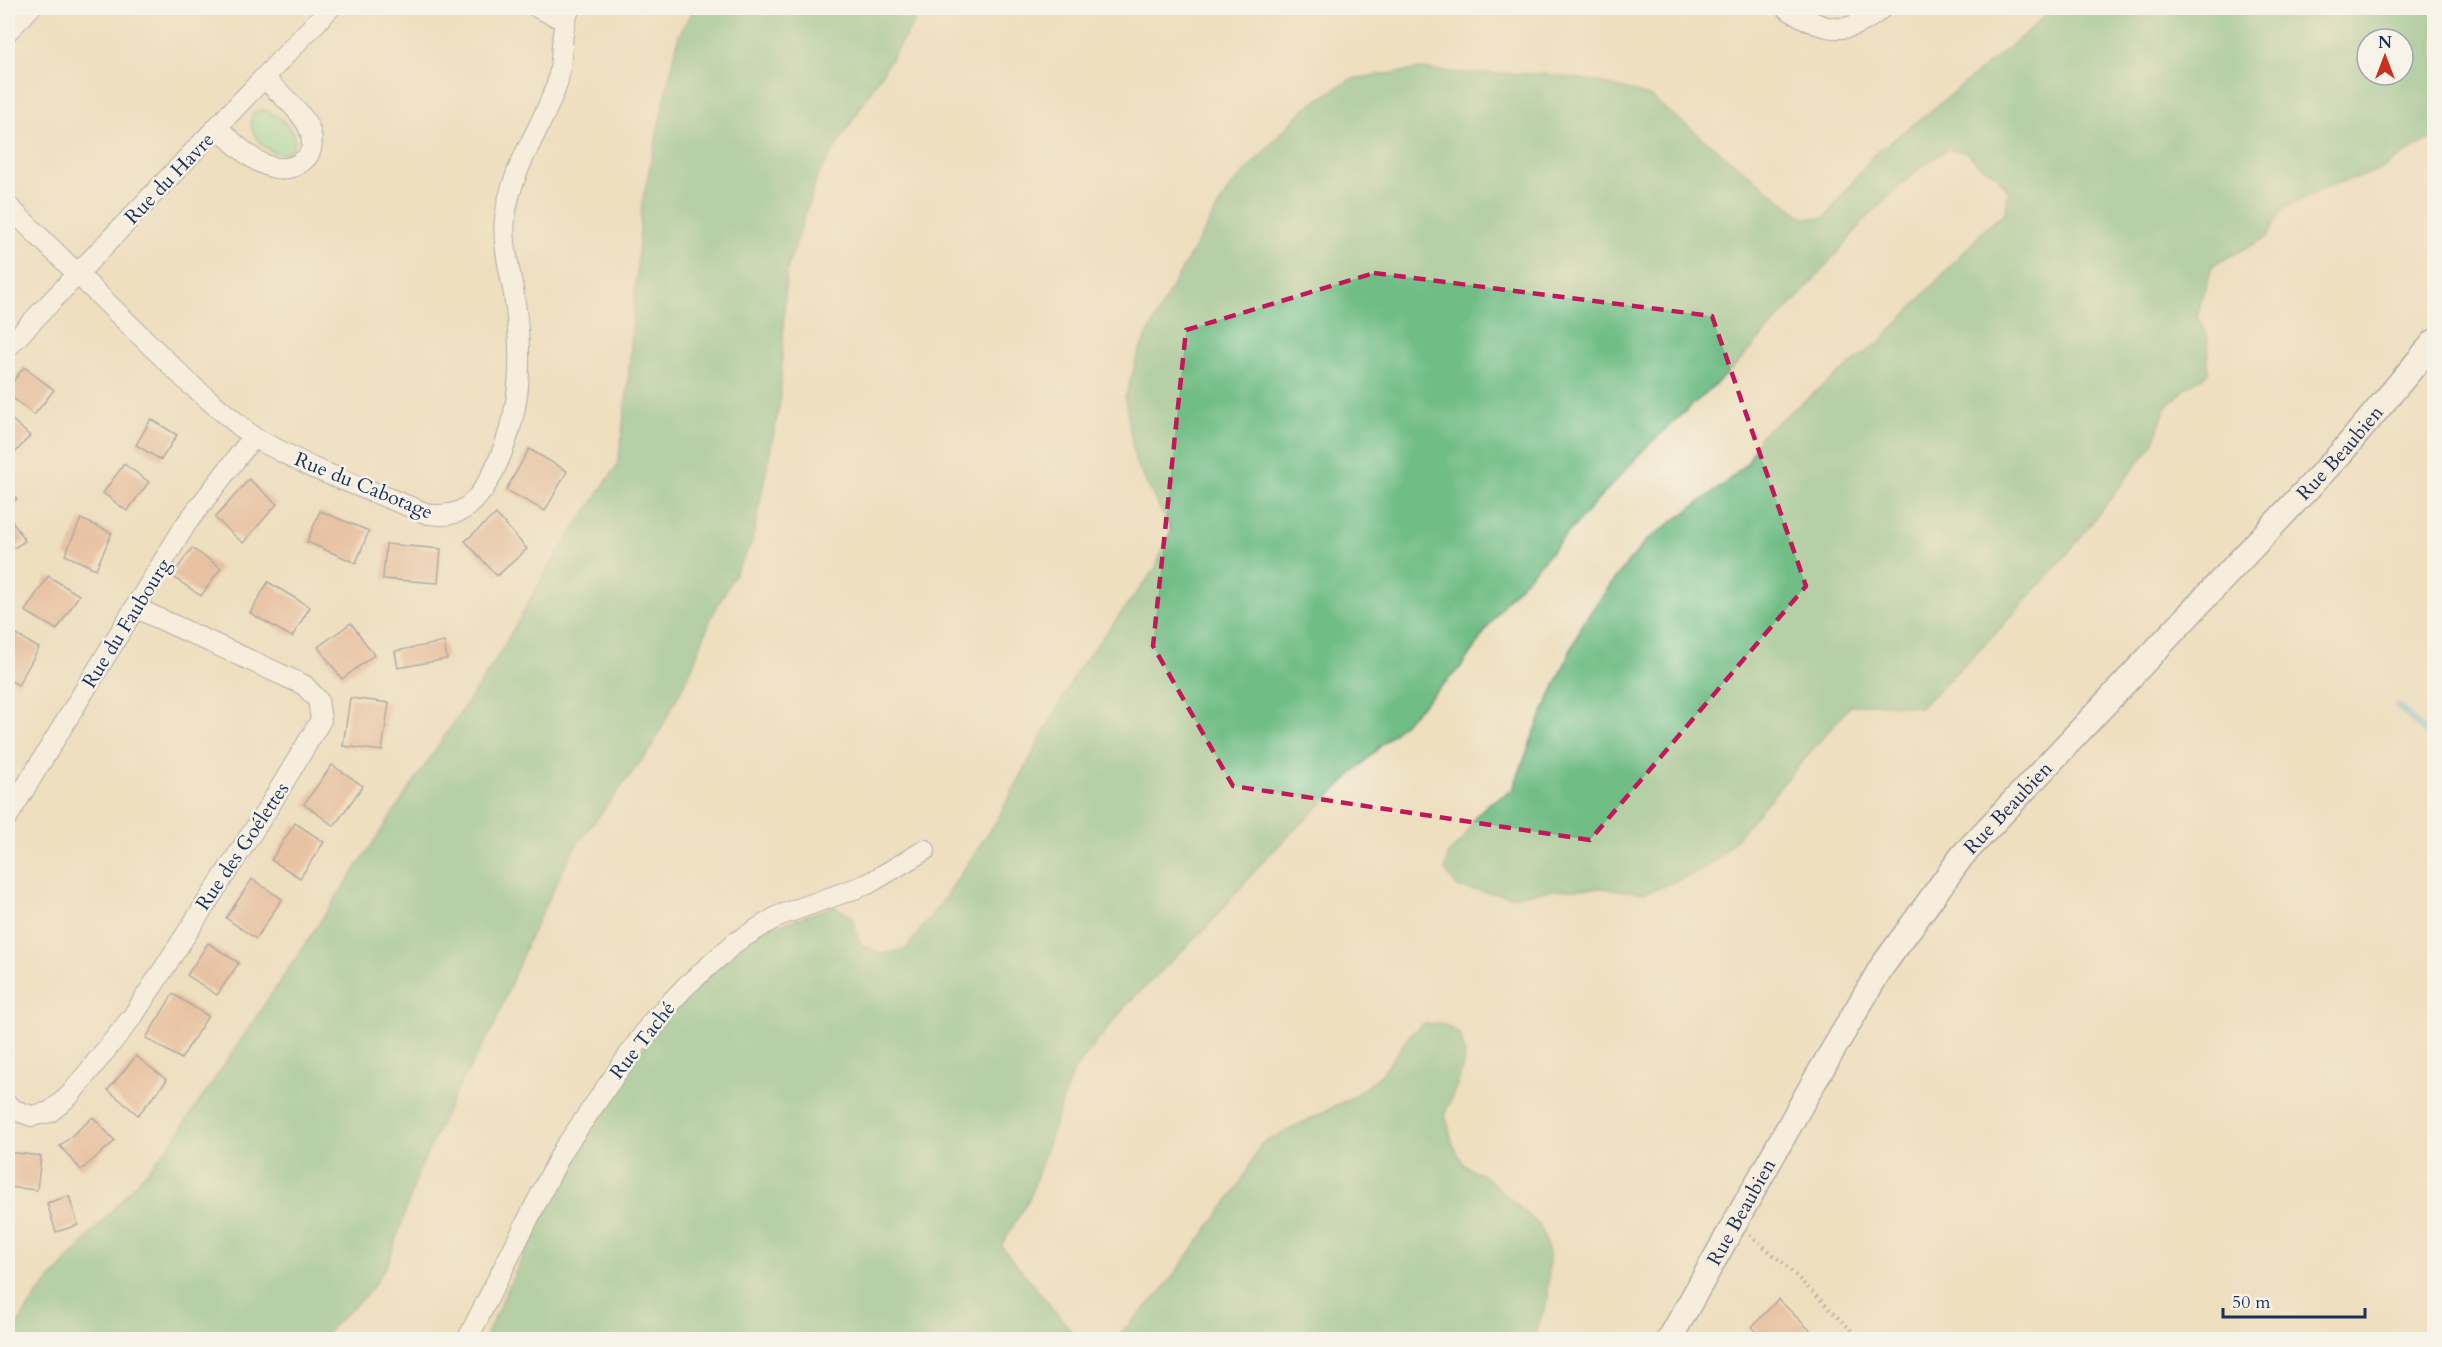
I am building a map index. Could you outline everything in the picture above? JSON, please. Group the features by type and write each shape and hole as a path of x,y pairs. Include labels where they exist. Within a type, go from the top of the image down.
{"main road":[{"name":"Rue Beaubien","path":"1669,1340 1881,968 1962,856 2341,453 2434,342"}],"street":[{"path":"8,31 30,8"},
{"name":"Rue du Havre","path":"8,347 330,8"},
{"path":"538,8 567,14"},
{"path":"1786,8 1810,22 1839,29 1855,27 1882,8"},
{"name":"Rue du Cabotage","path":"8,206 190,384 252,437 313,468 428,514 448,517 472,504 504,452 517,404 521,357 504,219 517,174 556,86 567,14"},
{"path":"218,128 257,161 279,169 294,168 308,157 312,144 309,129 299,113 264,78"},
{"name":"Rue du Faubourg","path":"8,816 186,524 252,437"},
{"name":"Rue des Goélettes","path":"8,1105 14,1110 32,1116 50,1112 69,1096 99,1060 133,1016 270,805 321,720 318,700 304,685 136,608"},
{"name":"Rue Taché","path":"467,1340 563,1150 651,1023 686,986 736,942 778,916 868,884 925,850"}],"path":[{"path":"1734,1224 1768,1249 1861,1340"}],"highlighted area":[{"path":"1374,273 1712,316 1806,586 1590,840 1233,786 1153,646 1186,330"}],"green space":[{"path":"695,8 923,8 818,175 786,273 780,402 752,542 712,616 691,670 651,748 574,848 528,941 494,1026 456,1091 418,1173 389,1261 371,1290 322,1339 8,1339 37,1295 171,1144 495,661 548,569 618,464 628,385 642,203 679,35"},
{"path":"2052,8 2434,8 2434,136 2380,170 2329,186 2282,209 2267,237 2212,266 2197,316 2208,339 2208,373 2185,389 2165,409 2153,444 2065,557 1996,633 1921,707 1874,703 1850,706 1719,858 1694,874 1645,893 1600,888 1551,890 1512,896 1459,888 1445,870 1448,855 1463,839 1475,817 1488,804 1513,790 1534,733 1583,623 1617,576 1646,541 1726,483 1748,462 1761,435 1883,339 1985,229 2006,211 2008,192 1997,175 1978,164 1965,151 1946,150 1913,173 1865,220 1733,368 1647,446 1505,602 1461,667 1264,860 1207,927 1129,1002 1072,1073 1030,1197 1001,1246 1078,1339 484,1340 540,1219 609,1092 689,993 758,932 834,906 851,916 861,945 882,954 906,949 942,902 997,820 1079,668 1155,569 1171,530 1135,461 1125,398 1139,352 1170,290 1228,190 1305,108 1351,79 1421,69 1462,73 1543,74 1595,81 1649,96 1804,218 1825,218 1875,153 2032,28"},
{"path":"262,110 279,117 288,125 295,141 291,151 275,153 261,144 256,137 251,121 253,113"},
{"path":"1441,1023 1460,1034 1465,1055 1459,1080 1445,1113 1453,1145 1464,1165 1486,1177 1541,1227 1549,1254 1548,1298 1533,1339 1115,1339 1162,1291 1237,1189 1261,1144 1351,1098 1381,1075 1411,1034 1423,1024"}],"building":[{"path":"24,367 54,390 34,415 8,394 8,388"},
{"path":"8,416 30,436 13,455 8,450"},
{"path":"151,419 177,435 161,460 136,445"},
{"path":"529,449 567,471 545,511 506,490"},
{"path":"124,464 149,482 127,511 103,493"},
{"path":"249,479 277,504 243,543 215,518"},
{"path":"8,488 17,499 8,508"},
{"path":"320,511 369,531 356,563 307,542"},
{"path":"496,514 527,549 497,576 465,541"},
{"path":"11,519 25,541 11,550 8,544 8,521"},
{"path":"81,519 112,533 96,569 65,555"},
{"path":"386,544 441,549 438,583 383,579"},
{"path":"192,548 221,568 201,596 172,576"},
{"path":"48,576 79,595 57,630 25,611"},
{"path":"268,582 310,607 292,637 250,613"},
{"path":"351,623 374,655 342,679 318,647"},
{"path":"8,630 39,648 18,685 8,679"},
{"path":"444,642 447,659 398,668 395,651"},
{"path":"350,698 389,703 382,751 343,746"},
{"path":"332,765 363,786 334,826 304,804"},
{"path":"295,823 324,842 300,878 271,860"},
{"path":"252,879 282,899 256,939 226,918"},
{"path":"208,943 239,963 217,995 187,975"},
{"path":"173,994 208,1016 181,1059 146,1038"},
{"path":"136,1056 167,1080 138,1115 108,1090"},
{"path":"93,1117 115,1141 81,1170 60,1146"},
{"path":"8,1152 41,1156 37,1190 8,1187"},
{"path":"69,1196 78,1225 56,1232 47,1203"},
{"path":"1778,1299 1820,1340 1766,1340 1752,1327"}],"waterway":[{"path":"2397,705 2434,741"}]}
